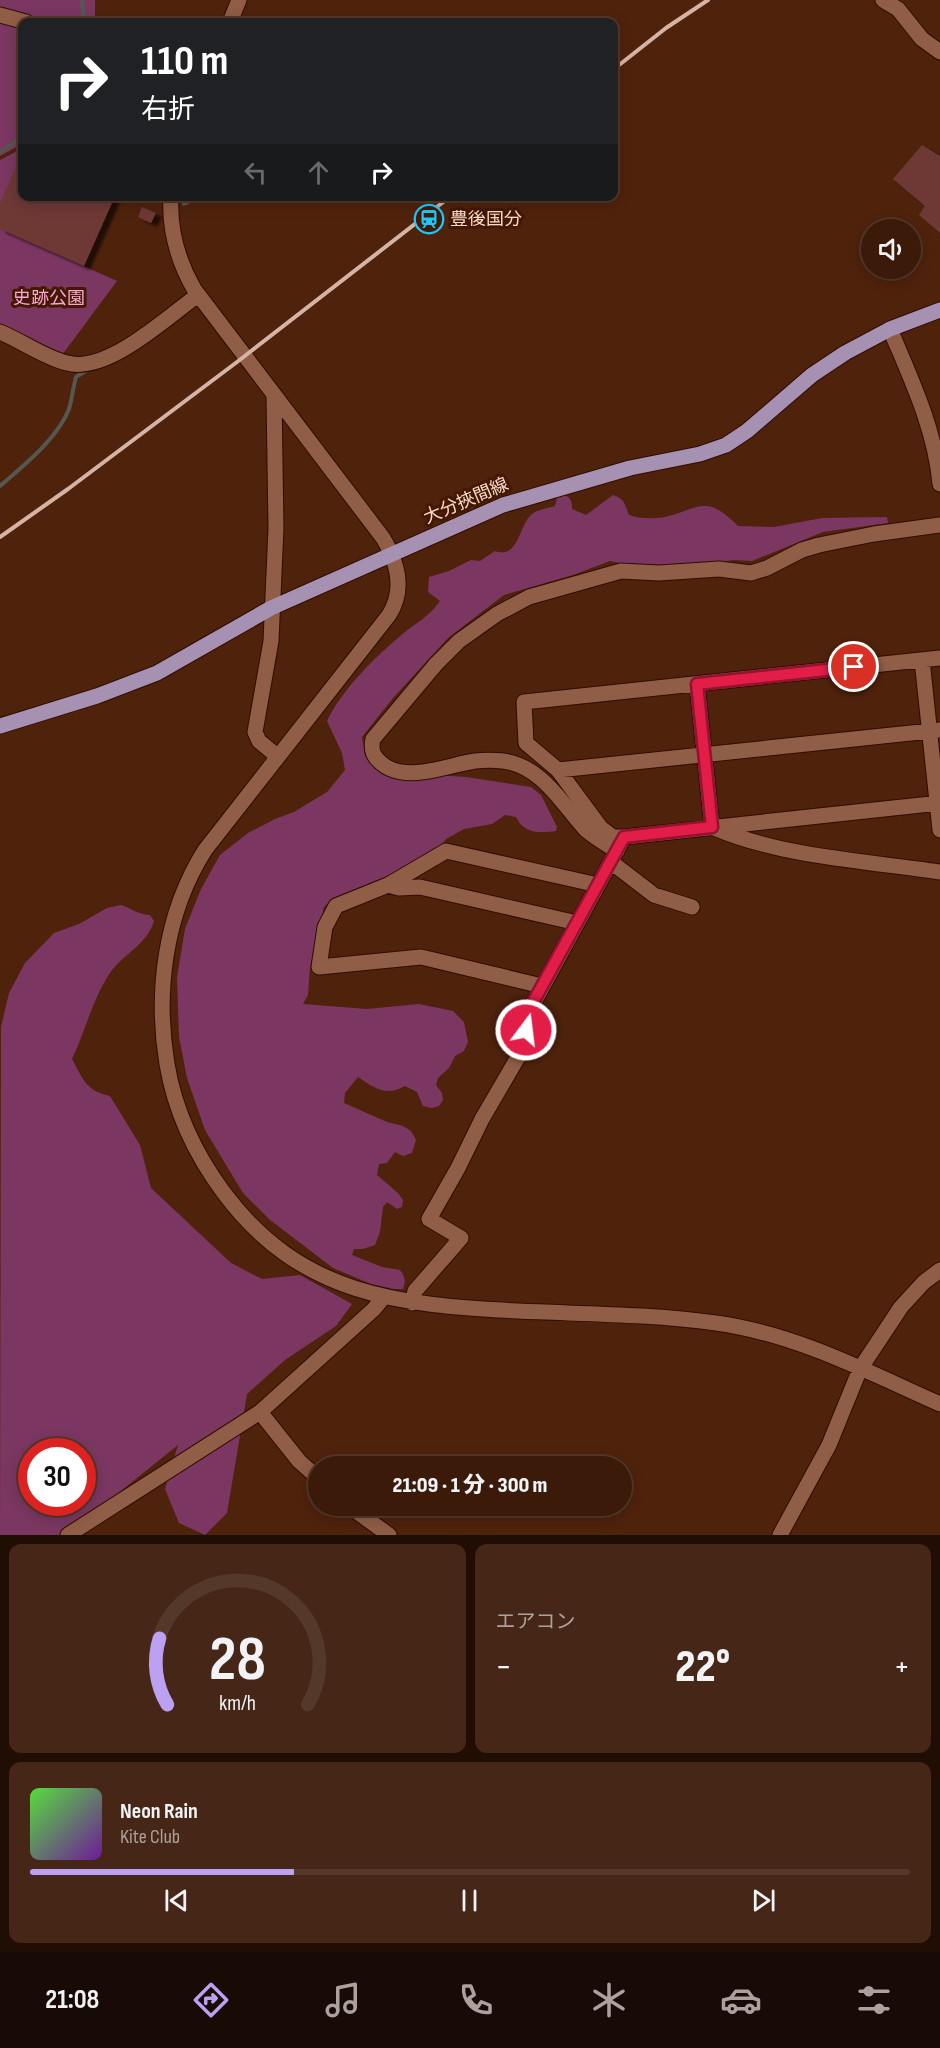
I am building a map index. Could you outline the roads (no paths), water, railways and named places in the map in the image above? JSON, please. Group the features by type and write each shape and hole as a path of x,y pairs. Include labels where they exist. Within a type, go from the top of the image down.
{"main road":[{"name":"大分挾間線","path":"0,726 107,692 157,673 271,608 515,501 630,468 700,454 726,445 747,431 788,394 830,362 890,329 940,310"}],"street":[{"path":"232,18 239,0"},
{"path":"883,0 902,13 918,35 940,52"},
{"path":"0,15 18,20"},
{"path":"171,201 177,251 198,295 383,538 392,554 399,585 393,608 205,850 189,878 181,899 168,943 163,976 163,1031 168,1070 181,1117 196,1152 247,1221 266,1238 302,1264 343,1284 383,1298 454,1308 636,1316 716,1323 779,1336 940,1404"},
{"path":"0,332 59,361 77,365 94,363 126,348 198,295"},
{"path":"890,329 927,422 935,450 940,484"},
{"path":"274,396 276,512 271,641 255,732 259,741 277,756"},
{"path":"692,907 654,895 617,850 587,831 541,778 524,767 487,760 422,772 400,772 387,768 379,762 372,750 373,739 436,664 459,641 497,614 529,597 621,571 659,573 719,569 751,573 767,568 802,550 826,543 940,525"},
{"path":"411,1303 415,1291 461,1238 429,1219 482,1119 525,1045 526,1015 617,850 613,837 601,828 558,770 526,743 524,702 940,658"},
{"path":"922,660 935,731 940,830"},
{"path":"697,684 712,827"},
{"path":"558,770 935,731"},
{"path":"617,850 712,827 939,803"},
{"path":"712,827 739,839 771,848 940,872"},
{"path":"542,986 421,957 319,967 325,927 336,906 388,885 446,851 598,885"},
{"path":"388,885 399,888 420,887 577,923"},
{"path":"780,1535 829,1445 860,1369 910,1296 940,1270"},
{"path":"68,1535 260,1412 374,1309 383,1298"},
{"path":"260,1412 308,1469"},
{"path":"363,1516 389,1535"}],"waterway":[{"path":"82,0 84,18"},
{"path":"0,152 18,140"},
{"path":"184,204 190,201"},
{"path":"0,486 39,451 57,430 69,409 76,377 87,370"}],"railway":[{"path":"618,66 666,28 708,0"},
{"path":"0,537 237,362 445,201"}],"place":[{"name":"豊後国分","path":"429,219"}],"park label":[{"name":"史跡公園","path":"49,298"}]}
